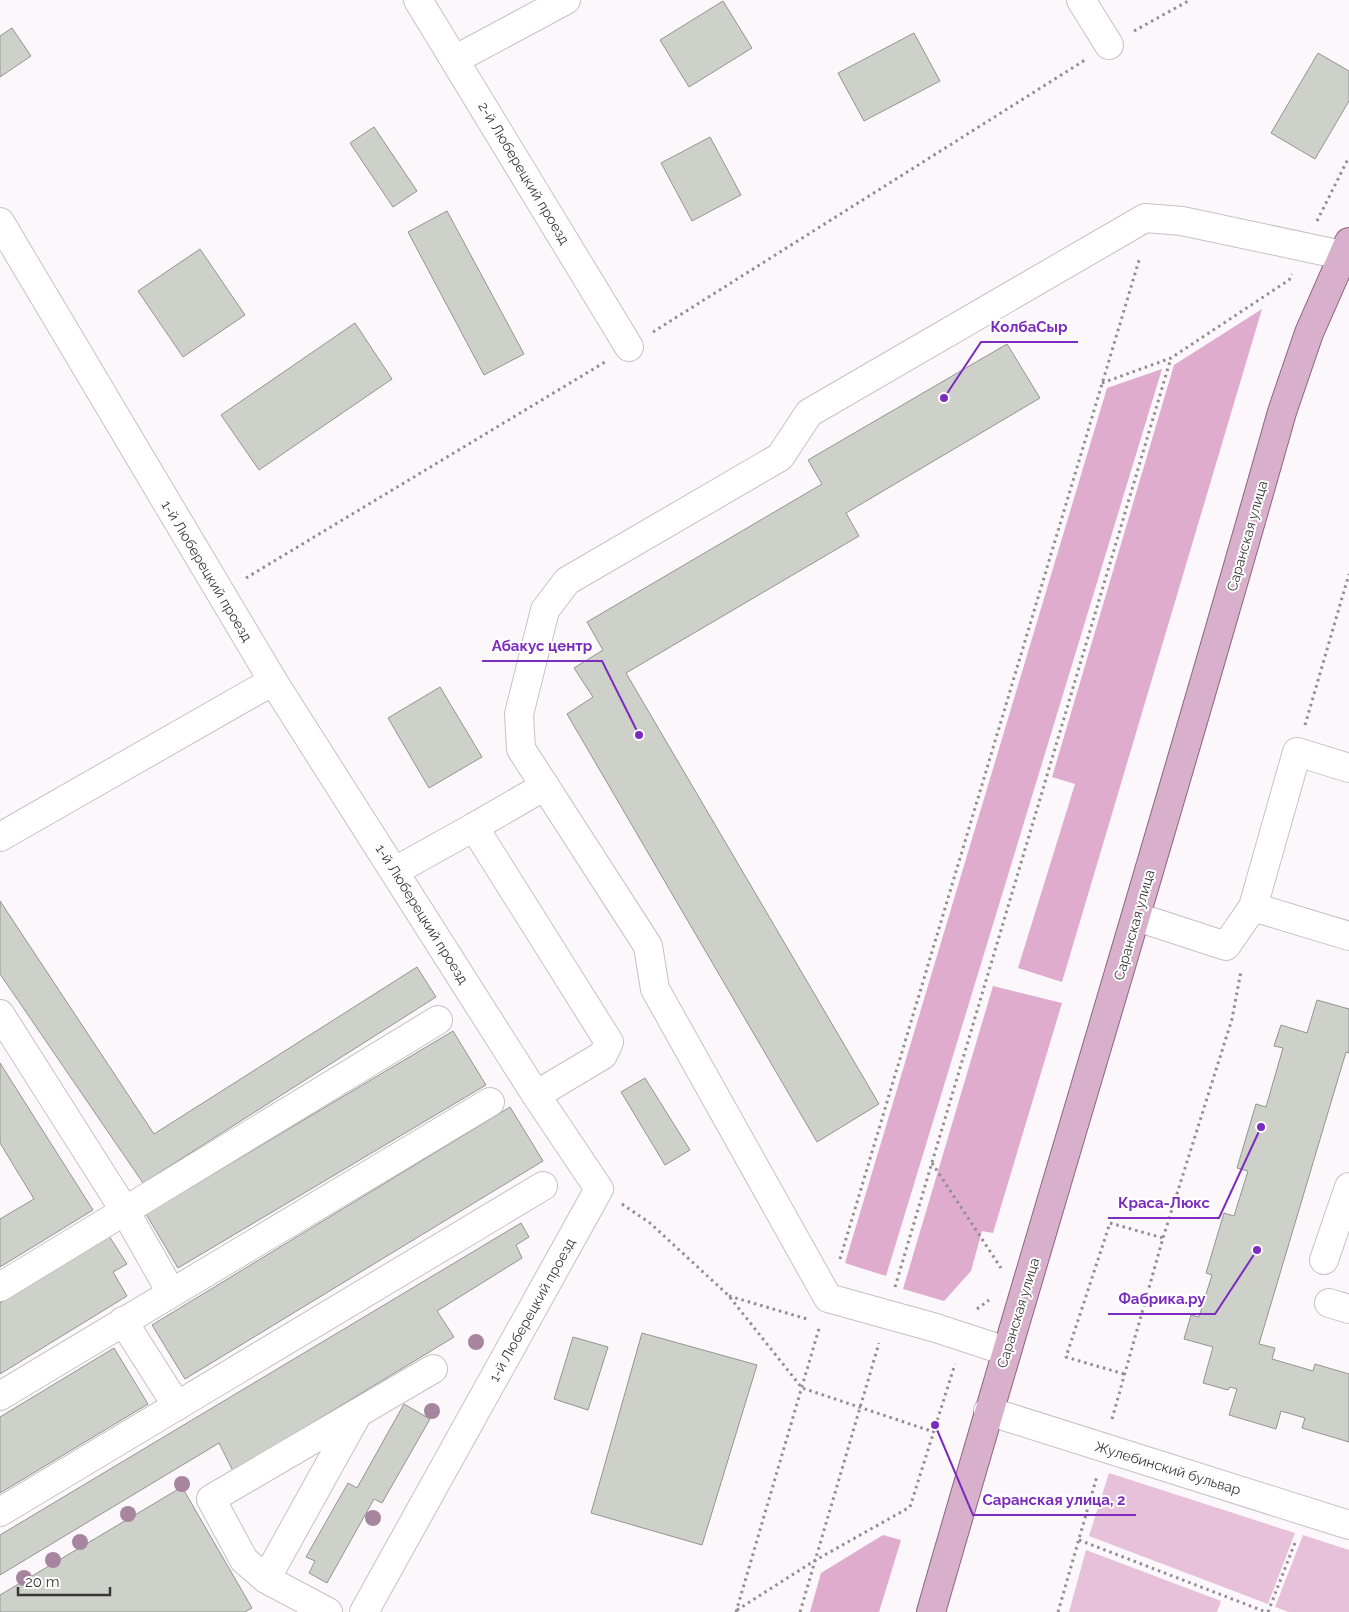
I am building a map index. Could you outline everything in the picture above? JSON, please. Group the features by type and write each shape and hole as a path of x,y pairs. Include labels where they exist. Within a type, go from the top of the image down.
{"main road":[{"name":"Саранская улица","path":"934,1611 988,1411 1137,917 1282,412 1309,333 1346,248"}],"street":[{"name":"2-й Люберецкий проезд","path":"418,0 456,59 629,347"},
{"path":"456,59 566,0"},
{"path":"1081,0 1109,45"},
{"path":"1006,1351 936,1328 828,1298 655,989 648,946 521,749 519,714 545,610 567,582 780,457 809,413 1146,218 1182,221 1346,248"},
{"name":"1-й Люберецкий проезд","path":"0,222 273,681 536,1095 599,1189 364,1612"},
{"path":"0,837 273,681"},
{"path":"1137,917 1226,946 1254,907 1274,862 1292,800 1297,752 1349,768"},
{"path":"395,872 545,786"},
{"path":"474,827 608,1042 603,1055 536,1095"},
{"path":"1254,907 1349,936"},
{"path":"0,1014 125,1211 172,1292"},
{"path":"0,1287 438,1020"},
{"path":"0,1396 490,1102"},
{"path":"0,1512 543,1186"},
{"path":"1324,1260 1349,1187"},
{"path":"124,1321 178,1406"},
{"path":"328,1612 266,1579 244,1560 211,1498 434,1369"},
{"name":"Жулебинский бульвар","path":"988,1411 1349,1524"},
{"path":"266,1579 357,1415"}],"path":[{"path":"220,593 629,347 1109,45 1190,0"},
{"path":"736,1611 1151,219"},
{"path":"800,1612 1172,358 1102,383"},
{"path":"1297,752 1349,574"},
{"path":"1058,1612 1162,1238 1232,1019 1243,963"},
{"path":"932,1163 1001,1268"},
{"path":"599,1189 650,1223 728,1295 802,1388 934,1432"},
{"path":"1124,1374 1066,1357 1110,1223 1162,1238"},
{"path":"736,1611 814,1561 910,1507 956,1359 936,1328"},
{"path":"1079,1540 1267,1612 1306,1511"}],"shaded area":[{"path":"1262,309 1062,982 1018,968 1075,784 1052,777 1174,365"},
{"path":"1162,369 886,1276 845,1263 1107,388"},
{"path":"993,986 1062,1003 993,1233 982,1231 971,1271 944,1301 903,1289"},
{"path":"1109,1473 1295,1533 1268,1604 1089,1536"},
{"path":"883,1535 901,1540 879,1612 810,1612 821,1573"},
{"path":"1303,1535 1349,1550 1349,1612 1289,1612 1275,1607"},
{"path":"1086,1550 1221,1601 1217,1612 1069,1612"}],"building":[{"path":"723,1 752,48 689,87 660,40"},
{"path":"12,28 31,56 0,77 0,36"},
{"path":"914,33 940,81 864,121 838,73"},
{"path":"1318,53 1349,71 1349,101 1315,159 1271,133"},
{"path":"374,127 417,191 393,207 350,143"},
{"path":"710,137 741,195 692,221 661,163"},
{"path":"447,211 524,354 484,375 408,232"},
{"path":"200,249 245,315 183,357 138,291"},
{"path":"355,323 392,379 259,470 221,415"},
{"path":"1007,344 1040,398 846,513 859,536 626,673 879,1104 817,1142 567,714 593,697 574,668 603,650 587,622 822,484 808,460"},
{"path":"440,687 482,757 429,788 388,718"},
{"path":"0,901 154,1134 417,967 436,997 143,1183 0,974"},
{"path":"1317,1000 1349,1009 1349,1053 1346,1052 1259,1344 1275,1348 1272,1359 1313,1371 1315,1364 1349,1374 1349,1442 1302,1428 1305,1418 1281,1411 1276,1429 1229,1415 1237,1389 1230,1387 1228,1390 1203,1383 1213,1347 1184,1339 1191,1315 1199,1317 1212,1275 1206,1273 1224,1213 1234,1216 1248,1171 1237,1168 1256,1104 1266,1107 1283,1048 1274,1046 1281,1025 1307,1033"},
{"path":"453,1031 486,1085 178,1268 146,1214"},
{"path":"0,1063 93,1210 0,1267 0,1219 34,1199 0,1143"},
{"path":"645,1078 690,1150 665,1165 621,1092"},
{"path":"510,1107 543,1161 185,1379 152,1325"},
{"path":"521,1223 529,1237 516,1245 522,1258 437,1311 454,1337 233,1471 219,1443 0,1575 0,1535"},
{"path":"109,1236 127,1264 113,1272 127,1296 0,1374 0,1303"},
{"path":"642,1333 757,1365 702,1545 591,1513"},
{"path":"573,1337 608,1347 588,1410 554,1399"},
{"path":"114,1348 148,1404 0,1493 0,1417"},
{"path":"404,1404 430,1419 382,1503 374,1499 327,1583 309,1573 315,1561 306,1557 348,1483 357,1488"},
{"path":"182,1487 252,1608 245,1612 0,1612 0,1595"}],"place":[{"name":"КолбаСыр","path":"944,398"},
{"name":"Абакус центр","path":"639,735"},
{"name":"Краса-Люкс","path":"1261,1127"},
{"name":"Фабрика.ру","path":"1257,1250"},
{"name":"Саранская улица, 2","path":"935,1425"}]}
